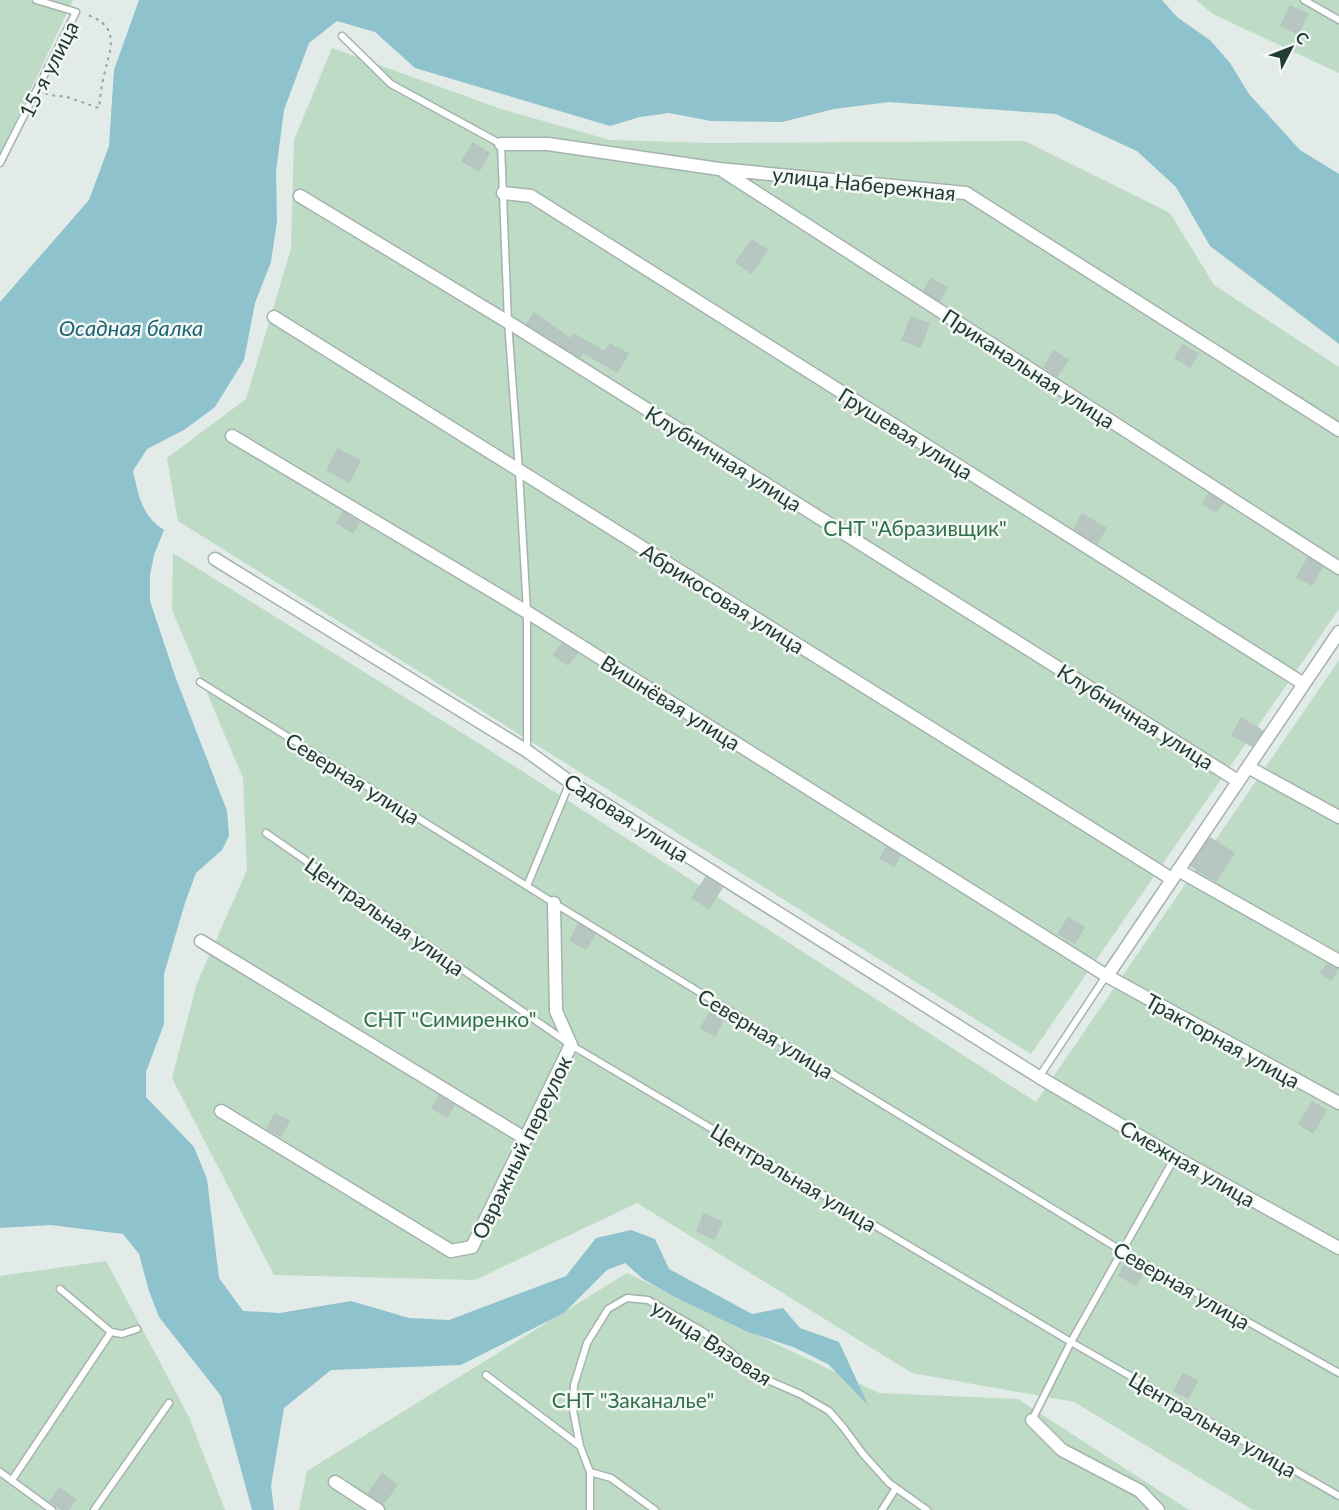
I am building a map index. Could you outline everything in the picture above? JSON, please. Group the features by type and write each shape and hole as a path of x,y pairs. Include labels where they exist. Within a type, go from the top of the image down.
{"street":[{"name":"улица Набережная","path":"501,144 548,144 719,169 966,193 1339,430"},
{"name":"Приканальная улица","path":"719,169 1339,568"},
{"name":"Грушевая улица","path":"503,194 531,196 1304,684"},
{"name":"Клубничная улица","path":"300,196 508,322 1238,781"},
{"name":"Абрикосовая улица","path":"274,317 519,471 1175,874 1339,961"},
{"name":"Вишнёвая улица","path":"232,436 527,612 1107,976"},
{"name":"Садовая улица","path":"215,559 527,751 570,782 1039,1077"},
{"path":"1107,976 1339,632"},
{"path":"1248,766 1339,817"},
{"name":"Овражный переулок","path":"221,1111 450,1251 472,1247 571,1045 556,1011 554,903"},
{"path":"201,942 526,1139"},
{"name":"Тракторная улица","path":"1107,976 1339,1103"},
{"name":"Смежная улица","path":"1039,1077 1175,1157 1339,1248"},
{"path":"1032,1420 1062,1450 1140,1491 1158,1510"},
{"path":"335,1482 378,1510"}],"lane":[{"name":"15-я улица","path":"0,163 76,12 36,0"},
{"path":"1304,0 1339,20"},
{"path":"342,36 391,84 501,144 508,322 527,612 527,751"},
{"name":"Северная улица","path":"201,682 526,886 1122,1251 1339,1373"},
{"path":"526,886 570,782"},
{"name":"Центральная улица","path":"266,833 571,1045 1071,1342 1339,1496"},
{"path":"1039,1077 1107,976"},
{"path":"1032,1420 1071,1342 1175,1157"},
{"path":"60,1288 111,1332 122,1334 137,1329"},
{"name":"улица Вязовая","path":"580,1446 573,1410 574,1385 587,1343 608,1309 627,1298 648,1300 702,1331 732,1353 756,1375 800,1394 829,1411 862,1454 896,1488 927,1510"},
{"path":"12,1480 111,1332"},
{"path":"486,1375 580,1446 590,1472 590,1510"},
{"path":"94,1510 169,1403"},
{"path":"0,1472 52,1510"},
{"path":"590,1472 611,1478 655,1510"},
{"path":"882,1510 896,1488"}],"path":[{"path":"37,90 53,97 68,97 99,108 103,79 111,55 110,33 98,19 76,12"}],"green space":[{"path":"0,0 73,0 0,155"},
{"path":"1196,0 1339,0 1339,73 1213,14"},
{"name":"СНТ \"Абразивщик\"","path":"332,48 501,109 610,140 710,143 1025,141 1170,213 1214,285 1339,367 1339,609 1031,1054 178,521 167,458 246,399 291,249 294,140"},
{"name":"СНТ \"Симиренко\"","path":"173,553 483,746 1036,1102 1339,660 1339,1510 1253,1510 1074,1402 912,1373 637,1203 475,1280 274,1275 172,1078 197,983 247,870 243,778 172,610"},
{"path":"106,1261 189,1417 225,1510 0,1510 0,1276"},
{"name":"СНТ \"Заканалье\"","path":"627,1273 879,1393 1018,1399 1189,1510 299,1510 307,1471"}],"water":[{"name":"Осадная балка","path":"139,0 1162,0 1177,17 1211,41 1230,63 1249,94 1300,150 1339,174 1339,344 1210,246 1176,187 1137,151 1056,114 889,102 834,109 782,122 711,121 669,113 640,117 610,126 415,68 375,32 337,21 309,43 284,110 276,171 277,221 271,262 255,303 244,360 215,407 184,430 147,449 133,471 142,504 150,518 164,530 154,555 150,575 150,601 175,676 227,811 229,836 222,850 196,873 185,903 164,974 164,1024 146,1072 146,1097 194,1147 207,1179 219,1278 243,1311 280,1313 351,1301 409,1318 449,1320 566,1276 596,1238 631,1230 655,1239 669,1269 752,1314 783,1308 800,1328 839,1342 868,1405 828,1364 793,1347 748,1332 677,1298 643,1279 625,1263 607,1270 564,1313 461,1365 331,1370 284,1408 271,1486 274,1510 252,1510 221,1396 159,1317 139,1254 123,1234 51,1225 0,1228 0,302 89,200 109,146 114,70"}],"building":[{"path":"1290,6 1308,14 1298,34 1281,26"},
{"path":"473,143 489,153 479,171 462,161"},
{"path":"752,240 767,250 751,273 736,262"},
{"path":"931,279 947,288 939,301 924,291"},
{"path":"534,313 571,339 574,334 605,352 610,344 628,354 617,372 583,352 580,358 527,324"},
{"path":"911,317 929,324 920,347 902,340"},
{"path":"1183,345 1198,354 1190,367 1175,358"},
{"path":"1054,351 1068,360 1057,376 1044,367"},
{"path":"338,449 360,461 349,482 327,470"},
{"path":"1209,494 1223,503 1216,512 1203,504"},
{"path":"343,512 359,522 353,533 337,523"},
{"path":"1082,514 1106,528 1097,543 1074,529"},
{"path":"1308,558 1322,567 1312,585 1297,577"},
{"path":"562,644 577,653 568,665 554,655"},
{"path":"1241,718 1263,731 1252,746 1232,735"},
{"path":"1210,838 1234,853 1216,881 1191,866"},
{"path":"887,847 900,856 894,866 880,858"},
{"path":"706,877 722,888 709,908 692,898"},
{"path":"1068,918 1084,927 1075,943 1058,934"},
{"path":"579,924 595,934 586,949 570,940"},
{"path":"1327,964 1338,969 1331,980 1321,973"},
{"path":"712,1008 726,1015 715,1036 701,1028"},
{"path":"439,1096 454,1105 447,1117 432,1108"},
{"path":"1312,1102 1326,1110 1313,1133 1299,1124"},
{"path":"275,1114 289,1121 281,1136 267,1129"},
{"path":"704,1214 722,1222 714,1239 697,1231"},
{"path":"1127,1260 1145,1270 1136,1285 1119,1276"},
{"path":"1183,1374 1197,1381 1188,1398 1174,1391"},
{"path":"382,1474 397,1485 383,1504 368,1494"},
{"path":"60,1488 76,1500 68,1510 63,1510 50,1501"}]}
